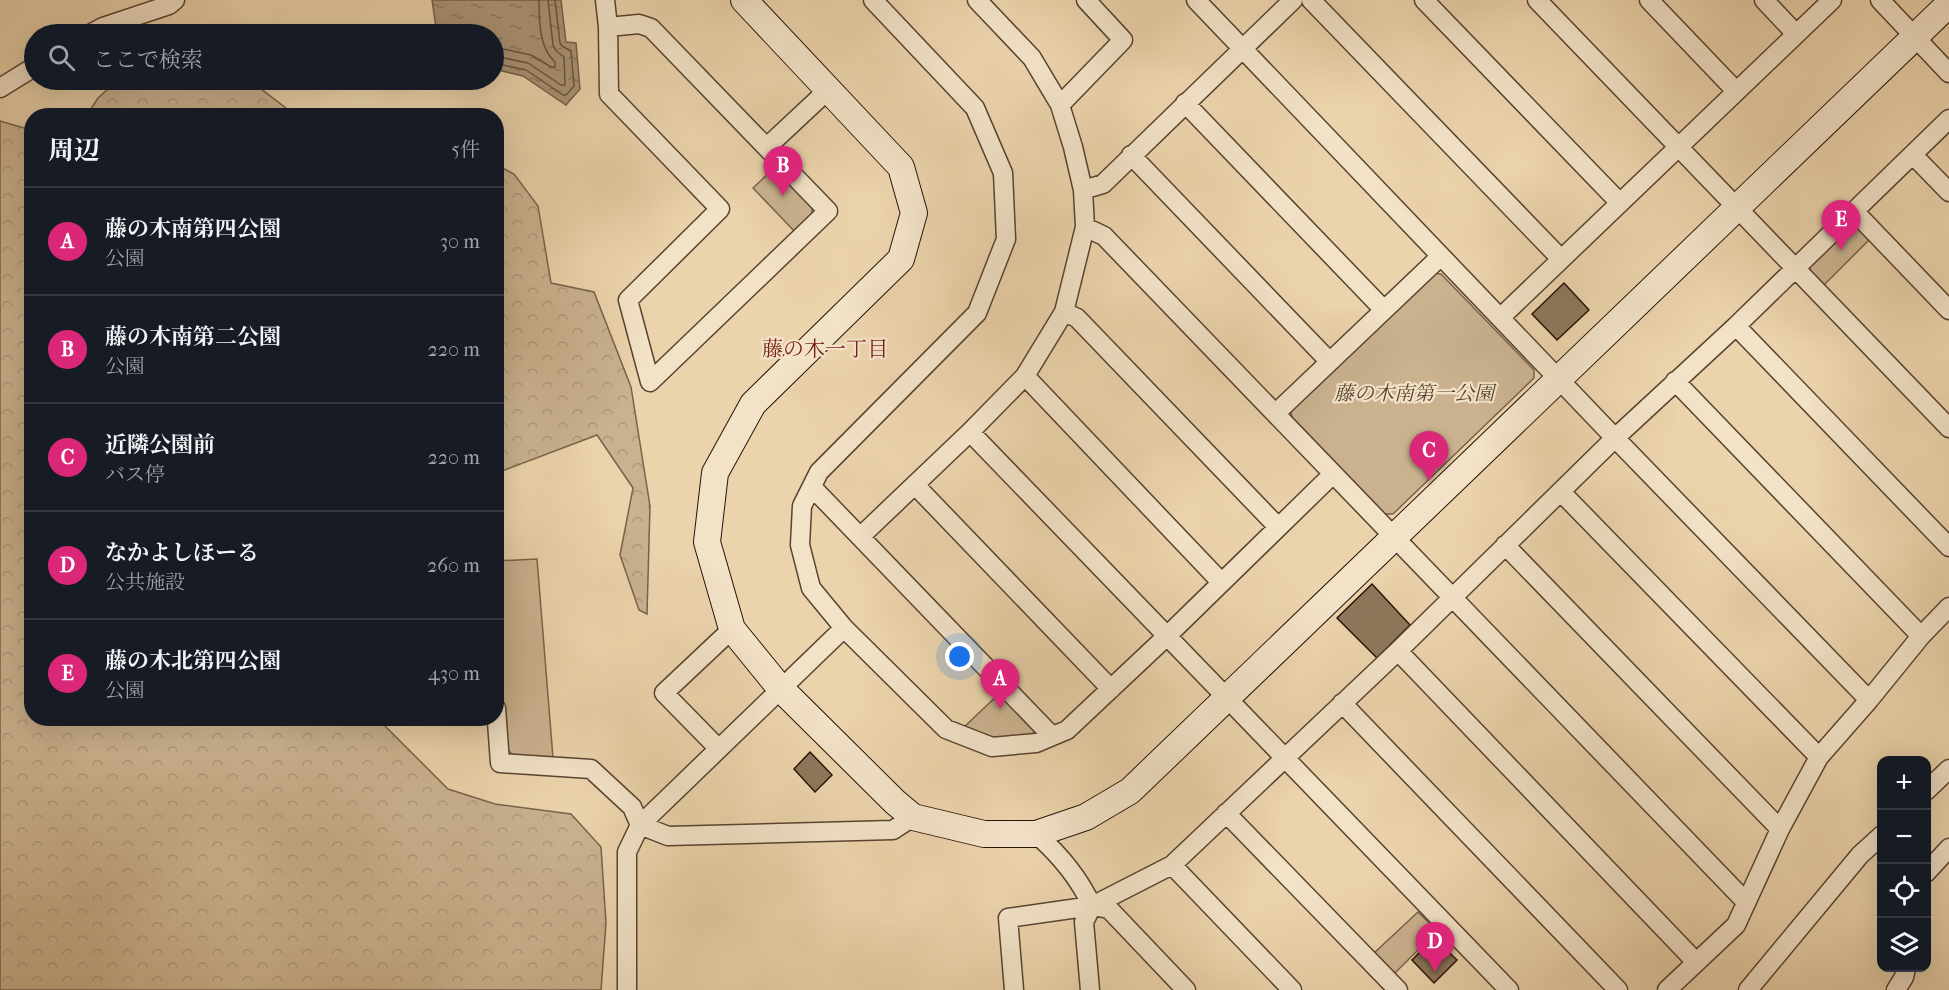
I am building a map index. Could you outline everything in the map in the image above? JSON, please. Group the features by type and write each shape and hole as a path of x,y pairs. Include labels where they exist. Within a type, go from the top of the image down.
{"street":[{"path":"112,24 169,5 175,0"},
{"path":"606,0 609,94 720,209 628,300 650,382 828,211 651,28 639,24 608,27"},
{"path":"744,0 901,167 914,213 901,259 753,404 715,473 707,542 732,629 780,688 895,802 914,817 984,834 1036,834 1086,818 1131,791 1949,4"},
{"path":"873,0 975,108 1003,172 1006,239 977,313 819,472 802,507 800,545 811,588 844,627 946,729 992,747 1036,743 1067,730 1333,474"},
{"path":"861,536 1025,376 1064,312 1085,226 1083,190 1060,105 1032,58 976,0"},
{"path":"1060,105 1123,40 1086,0"},
{"path":"1196,0 1869,700"},
{"path":"1083,190 1103,184 1293,0"},
{"path":"1311,0 1562,259"},
{"path":"1424,0 1620,203"},
{"path":"1537,0 1949,429"},
{"path":"1650,0 1736,91"},
{"path":"1764,0 1796,34"},
{"path":"1500,318 1832,0"},
{"path":"1880,0 1949,73"},
{"path":"0,88 24,73"},
{"path":"767,147 829,89"},
{"path":"1185,103 1384,310"},
{"path":"1090,990 1084,922 1092,906 1172,865 1398,651 1615,438 1736,326 1949,119"},
{"path":"1131,155 1329,361"},
{"path":"1913,155 1949,192"},
{"path":"1854,211 1949,310"},
{"path":"1085,226 1104,236 1746,902"},
{"path":"1276,413 1441,256"},
{"path":"1064,312 1077,318 1278,527"},
{"path":"1736,326 1949,547"},
{"path":"1025,376 1221,582"},
{"path":"1675,381 1921,636"},
{"path":"970,432 1509,990"},
{"path":"915,485 1111,689"},
{"path":"812,487 1052,736"},
{"path":"1562,492 1819,757"},
{"path":"1505,545 1780,828"},
{"path":"1666,990 1736,925 1780,828 1819,757 1921,636 1949,608"},
{"path":"627,990 627,852 640,825 844,627"},
{"path":"718,748 664,693 732,629"},
{"path":"1398,651 1696,962"},
{"path":"1342,704 1618,990"},
{"path":"497,726 500,763 591,769 633,807 640,825 668,836 893,830 914,817"},
{"path":"1931,786 1949,769"},
{"path":"1226,813 1398,990"},
{"path":"1036,834 1052,848 1084,888 1092,906"},
{"path":"1748,990 1860,855 1877,839"},
{"path":"1931,868 1949,848"},
{"path":"1172,865 1292,990"},
{"path":"1014,990 1008,918 1092,906 1108,909 1181,988"},
{"path":"1896,990 1905,972"}],"green space":[{"path":"107,90 262,90 286,108 92,108"},
{"path":"0,121 24,128 24,726 385,726 448,789 495,804 571,814 601,847 606,923 601,990 0,990"},
{"path":"775,167 812,205 812,217 796,233 753,188"},
{"path":"504,169 514,174 538,206 551,283 594,292 631,387 650,506 647,614 639,610 620,555 633,488 597,435 504,470"},
{"path":"1849,225 1859,225 1871,238 1822,287 1810,274 1810,262"},
{"name":"藤の木南第一公園","path":"1433,273 1441,274 1534,370 1534,378 1393,514 1382,514 1292,421 1291,409"},
{"path":"537,559 553,758 515,757 505,747 504,561"},
{"path":"1001,692 1035,727 1032,738 992,739 962,729"},
{"path":"1418,912 1437,931 1393,975 1373,954"}],"water":[{"path":"432,0 561,0 566,42 576,43 580,89 566,105 523,76 504,71 504,24 436,24"}],"building":[{"path":"1564,283 1589,310 1557,340 1532,314"},
{"path":"1372,584 1410,625 1377,658 1337,618"},
{"path":"810,752 832,775 815,792 794,769"},
{"path":"1434,938 1457,960 1434,983 1412,960"}],"place":[{"name":"藤の木南第二公園","path":"783,196"},
{"name":"藤の木北第四公園","path":"1841,250"},
{"name":"近隣公園前","path":"1429,481"},
{"name":"藤の木南第四公園","path":"1000,709"},
{"name":"なかよしほーる","path":"1435,972"}],"district":[{"name":"藤の木一丁目","path":"825,349"}]}
